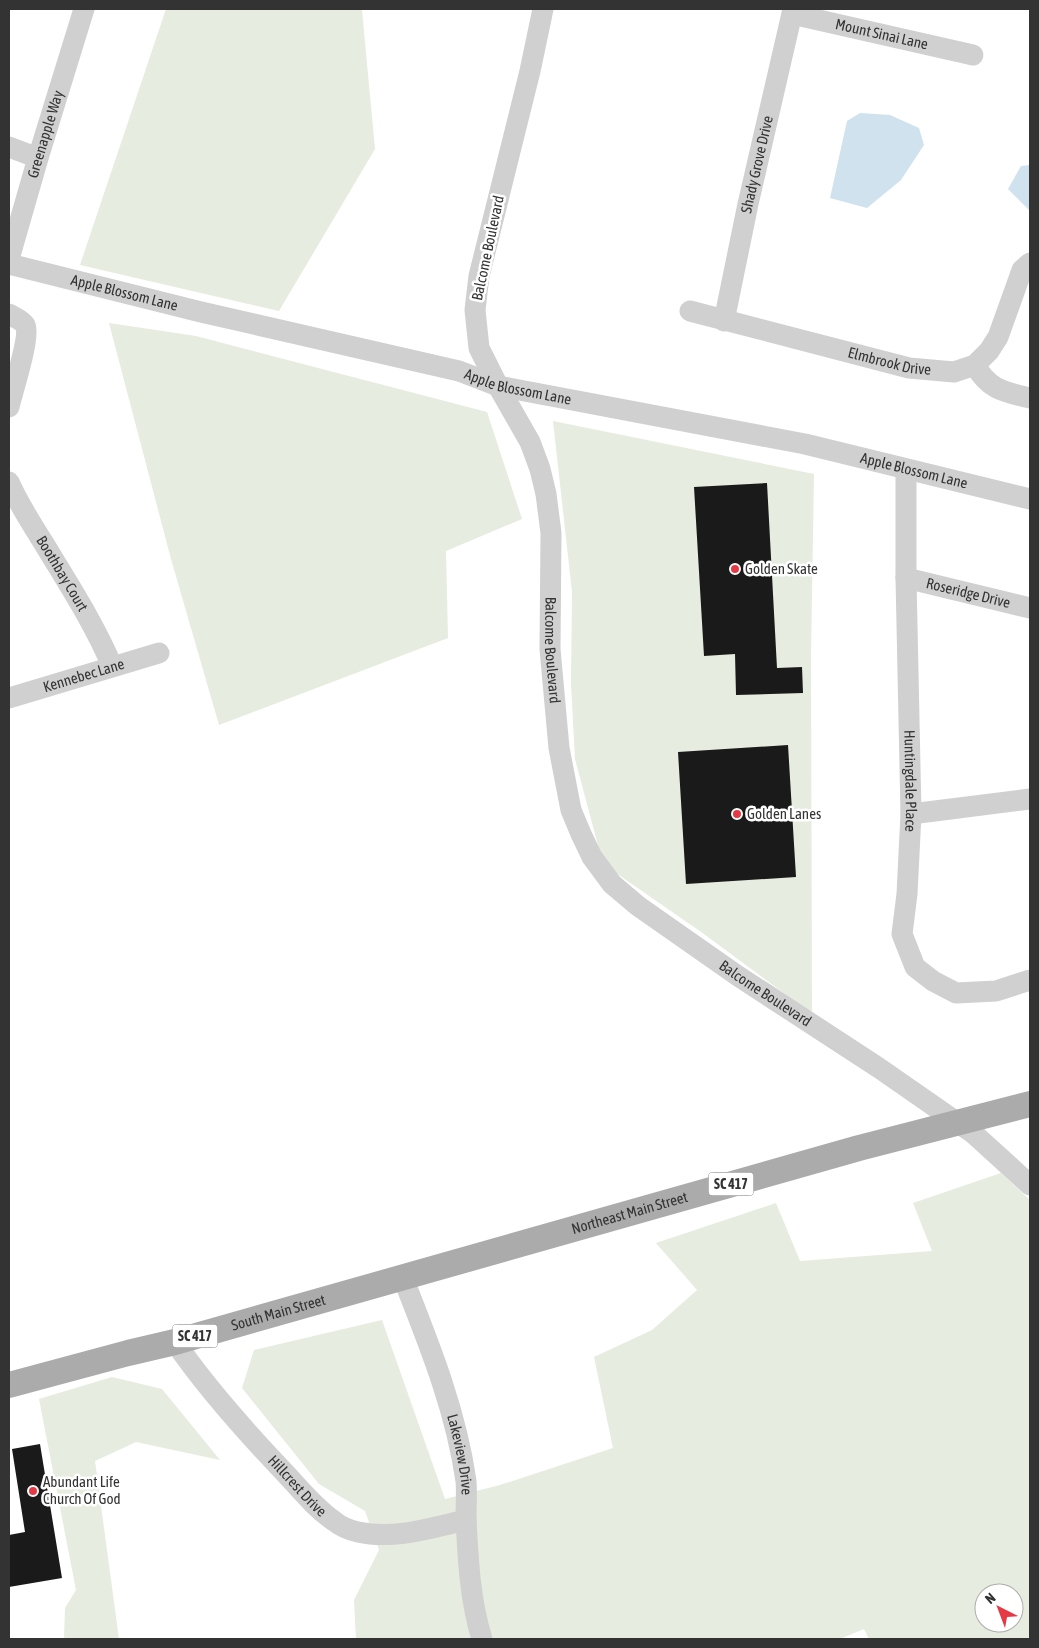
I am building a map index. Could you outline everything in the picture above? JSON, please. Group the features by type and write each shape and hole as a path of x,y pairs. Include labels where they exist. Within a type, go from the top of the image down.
{"main road":[{"name":"Northeast Main Street","path":"403,1278 715,1188 956,1122 1030,1104"},
{"name":"South Main Street","path":"9,1385 175,1342 403,1278"}],"street":[{"name":"Greenapple Way","path":"9,259 84,9"},
{"name":"Balcome Boulevard","path":"543,9 530,71 483,256 476,294 475,322 479,348 530,442 540,469 546,494 551,534 550,650 559,748 571,810 580,834 592,857 612,884 638,906 738,976 879,1068 974,1134 1030,1185"},
{"name":"Mount Sinai Lane","path":"792,11 973,55"},
{"name":"Shady Grove Drive","path":"724,321 748,204 792,11"},
{"path":"9,147 38,158"},
{"path":"1030,263 1022,270 998,337 989,351 975,365 982,377 997,390 1030,398"},
{"name":"Apple Blossom Lane","path":"9,264 201,312 459,371 498,386 805,444 1030,499"},
{"name":"Elmbrook Drive","path":"690,311 909,368 954,372 975,365"},
{"path":"9,314 24,323 27,329 26,342 9,407"},
{"name":"Huntingdale Place","path":"906,469 906,578 911,814 907,894 902,934 915,967 933,981 956,994 996,991 1030,980"},
{"name":"Boothbay Court","path":"9,482 16,498 104,647 112,666"},
{"name":"Roseridge Drive","path":"906,578 1030,608"},
{"name":"Kennebec Lane","path":"9,698 159,653"},
{"path":"911,814 1030,800"},
{"name":"Lakeview Drive","path":"403,1278 437,1365 456,1428 466,1482 466,1520 472,1598 482,1639"},
{"name":"Hillcrest Drive","path":"175,1342 196,1372 268,1454 316,1505 334,1521 358,1532 377,1534 414,1532 466,1520"}],"shaded area":[{"path":"166,9 362,10 375,149 279,311 80,265"},
{"path":"109,323 196,336 487,412 522,519 446,551 448,638 219,725 171,559"},
{"path":"553,421 814,474 811,655 812,1014 704,934 603,864 575,759 571,684 572,592"},
{"path":"1001,1173 1030,1200 1030,1639 869,1639 864,1629 840,1639 356,1639 354,1600 379,1550 365,1511 319,1484 242,1388 254,1350 382,1320 445,1499 500,1485 613,1448 594,1357 652,1330 697,1290 656,1243 776,1203 800,1261 932,1251 913,1203"},
{"path":"112,1377 162,1389 220,1460 136,1442 95,1461 119,1639 64,1639 65,1608 76,1590 39,1399"}],"water":[{"path":"860,113 890,115 919,128 924,145 901,180 867,208 830,198 847,121"},
{"path":"1030,165 1030,211 1008,189 1021,166"}],"building":[{"name":"Golden Skate","path":"767,483 777,668 802,667 803,693 736,695 735,654 704,656 694,487"},
{"name":"Golden Lanes","path":"788,745 796,877 686,884 678,752"},
{"name":"Abundant Life Church Of God","path":"40,1444 62,1578 9,1587 9,1535 25,1532 12,1449"}],"place":[{"name":"Golden Skate","path":"735,569"},
{"name":"Golden Lanes","path":"737,814"},
{"name":"Abundant Life Church Of God","path":"33,1491"}]}
